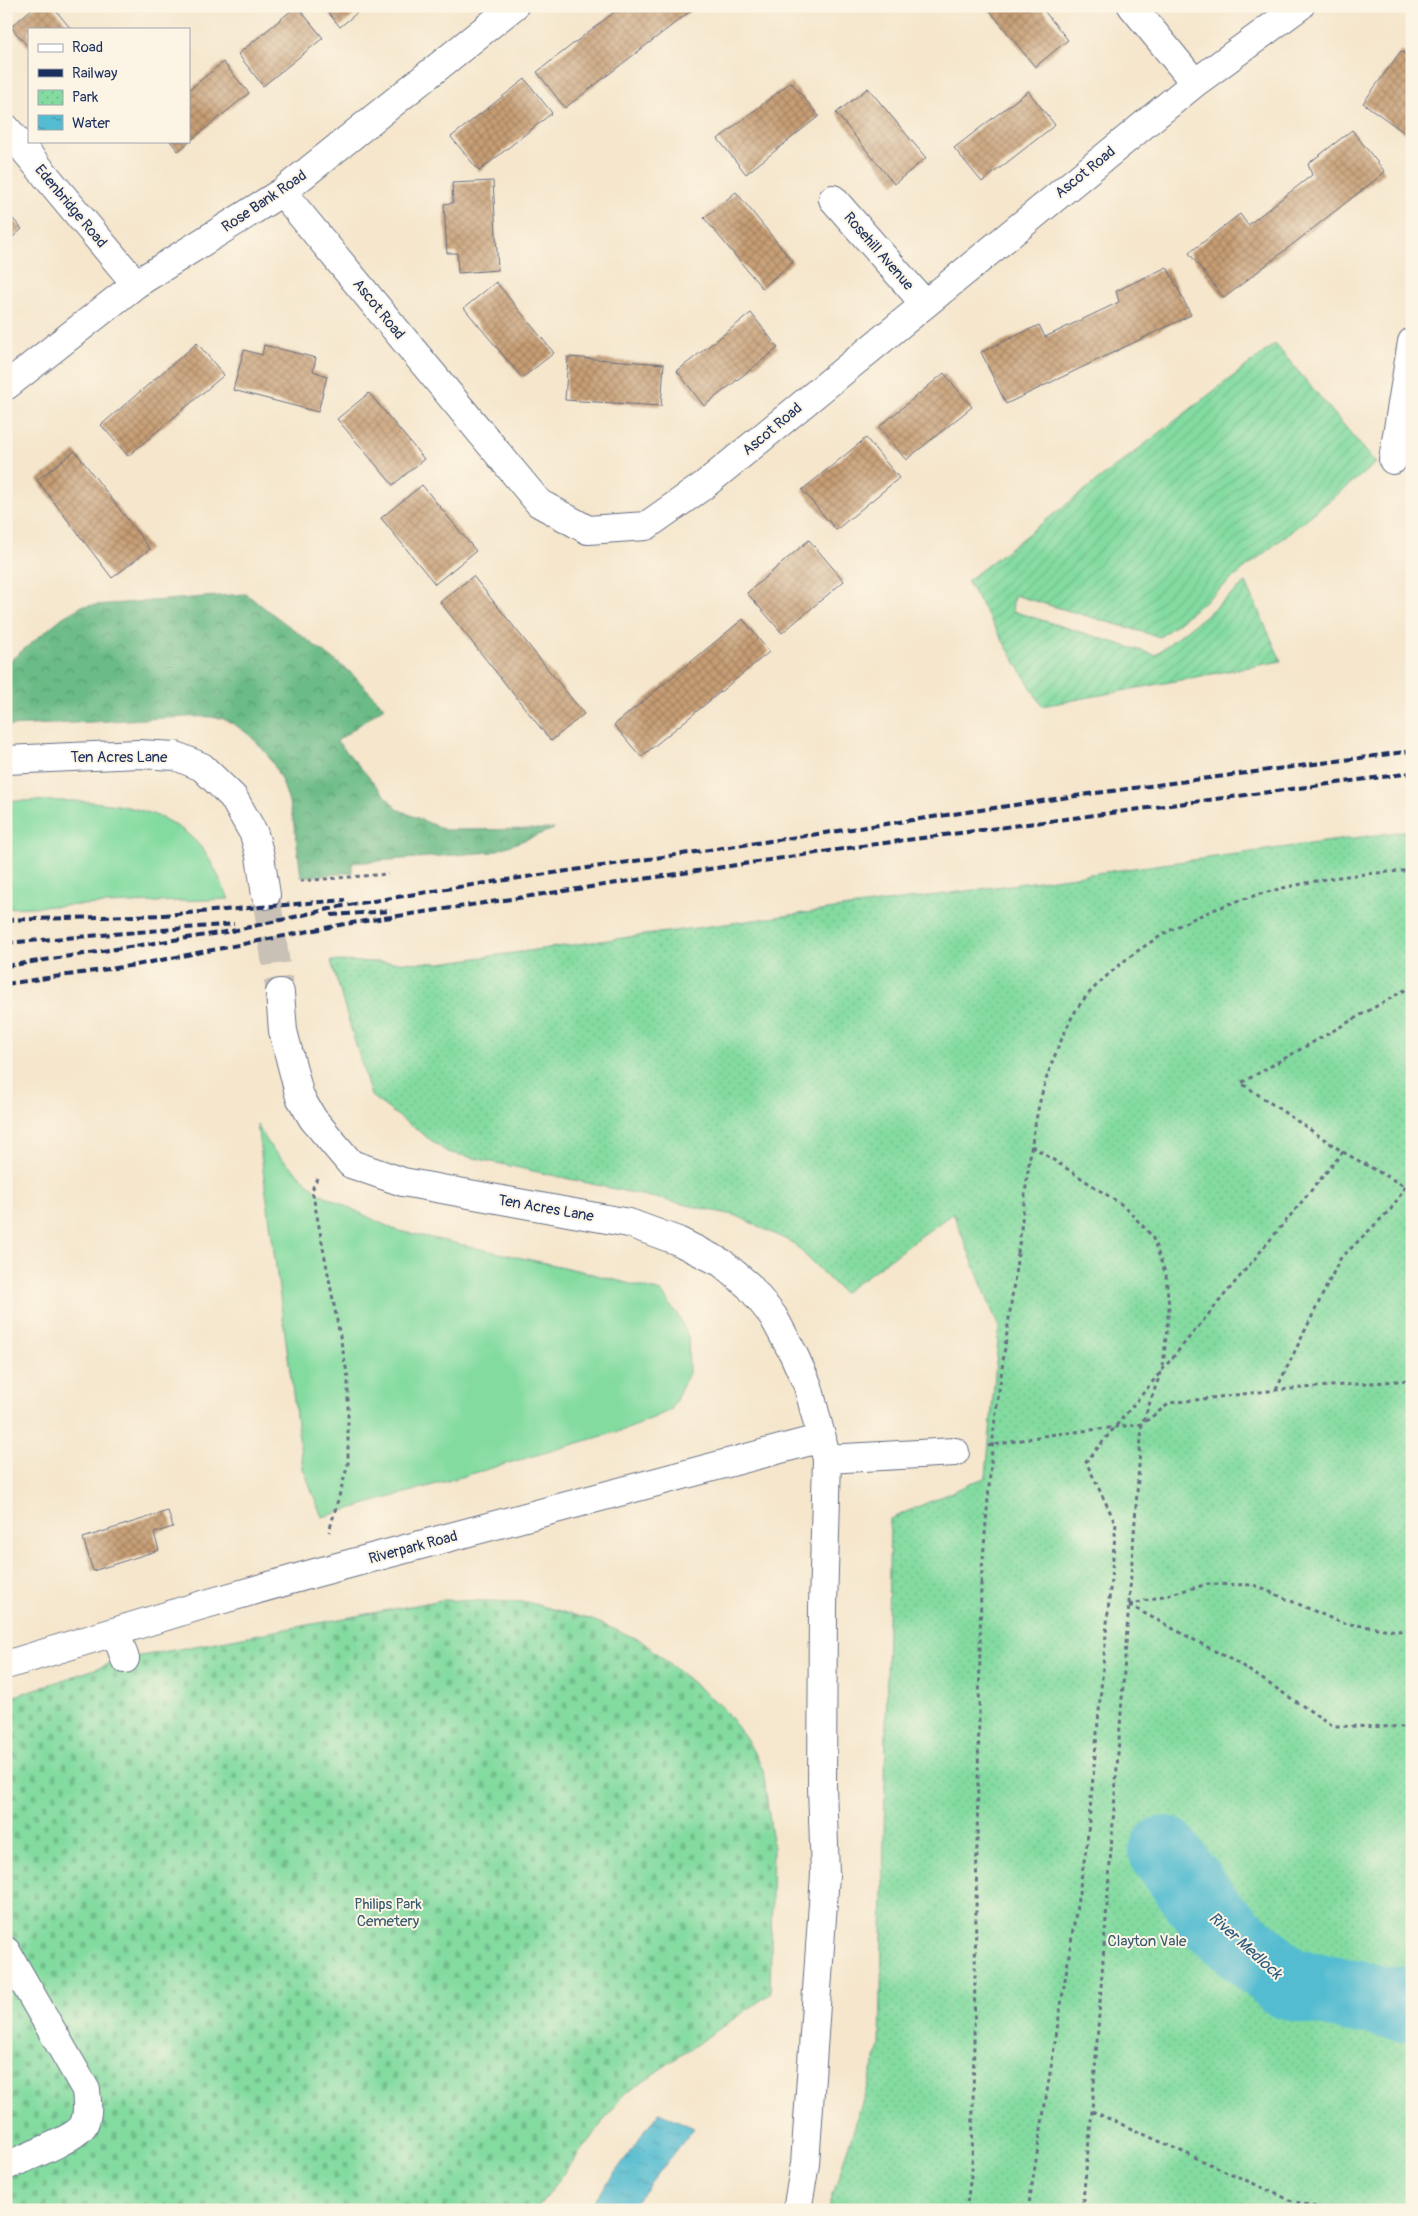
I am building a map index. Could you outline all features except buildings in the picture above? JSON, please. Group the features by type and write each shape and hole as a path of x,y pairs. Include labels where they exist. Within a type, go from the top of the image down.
{"street":[{"name":"Rose Bank Road","path":"6,386 136,284 282,192 514,6"},
{"path":"1132,6 1195,83"},
{"name":"Ascot Road","path":"282,192 539,503 588,530 646,526 703,486 924,303 1195,83 1300,6"},
{"name":"Edenbridge Road","path":"6,128 136,284"},
{"name":"Rosehill Avenue","path":"833,199 924,303"},
{"path":"1393,460 1412,342"},
{"name":"Ten Acres Lane","path":"6,760 138,754 176,756 202,767 233,797 254,834 260,856 265,889"},
{"name":"Ten Acres Lane","path":"280,993 283,1031 300,1097 313,1119 351,1164 403,1182 629,1223 678,1241 722,1262 749,1286 773,1316 808,1386 825,1449 822,1737 825,1874 805,2164 797,2210"},
{"name":"Riverpark Road","path":"6,1665 315,1573 825,1449 955,1452"},
{"path":"116,1632 125,1659"},
{"path":"6,1951 86,2090 88,2111 83,2126 65,2140 6,2166"}],"path":[{"path":"966,2210 972,2169 981,1583 994,1427 1037,1113 1049,1072 1072,1017 1095,986 1136,951 1165,932 1202,915 1265,892 1323,880 1412,870"},
{"path":"265,889 388,874"},
{"path":"1406,1186 1343,1152 1241,1082 1412,986"},
{"path":"315,1573 337,1509 348,1464 348,1378 312,1190 330,1140"},
{"path":"1032,1146 1124,1206 1152,1236 1166,1275 1169,1308 1162,1368 1142,1424 1092,2111 1082,2210"},
{"path":"1028,2210 1087,1843 1116,1524 1086,1462 1343,1152"},
{"path":"1276,1390 1340,1259 1391,1209 1412,1177"},
{"path":"955,1452 1049,1435 1142,1424 1170,1403 1276,1390 1412,1380"},
{"path":"1129,1605 1208,1584 1254,1585 1342,1623 1398,1632 1412,1629"},
{"path":"1129,1605 1240,1665 1333,1726 1412,1727"},
{"path":"1092,2111 1292,2201 1329,2210"},
{"path":"1408,2210 1412,2209"}],"green space":[{"path":"1275,344 1376,463 1160,637 1014,595 1012,611 1155,655 1246,583 1281,661 1042,706 967,581"},
{"path":"246,594 350,672 384,707 337,741 397,809 445,830 554,829 492,852 352,863 352,873 301,877 291,809 275,767 263,749 247,733 226,720 214,717 196,717 6,726 6,664 63,617 82,606"},
{"path":"6,801 82,801 135,809 159,817 180,828 199,845 212,864 229,899 6,908"},
{"name":"Clayton Vale","path":"1412,830 1412,2210 828,2210 880,2046 890,1519 986,1477 999,1328 953,1213 843,1293 793,1243 737,1216 447,1152 371,1096 331,961 440,963"},
{"path":"257,1125 272,1149 319,1193 395,1230 581,1271 661,1292 679,1317 688,1337 689,1373 671,1410 630,1428 322,1517 303,1468"},
{"name":"Philips Park Cemetery","path":"442,1600 527,1602 592,1620 640,1640 721,1706 746,1738 763,1770 773,1845 770,1994 624,2094 536,2210 6,2210 6,1699 125,1659"}],"water":[{"path":"659,2112 694,2128 628,2210 588,2210"}],"waterway":[{"name":"River Medlock","path":"1165,1852 1213,1919 1288,1984 1401,2005 1412,2002"}],"tunnel":[{"path":"266,895 280,993"}],"railway":[{"path":"6,966 232,931 343,906 452,888 1089,794 1412,751"},
{"path":"6,984 136,965 345,924 869,845 1412,773"},
{"path":"6,920 164,915 345,900"},
{"path":"331,915 391,911"},
{"path":"6,943 234,924"}]}
